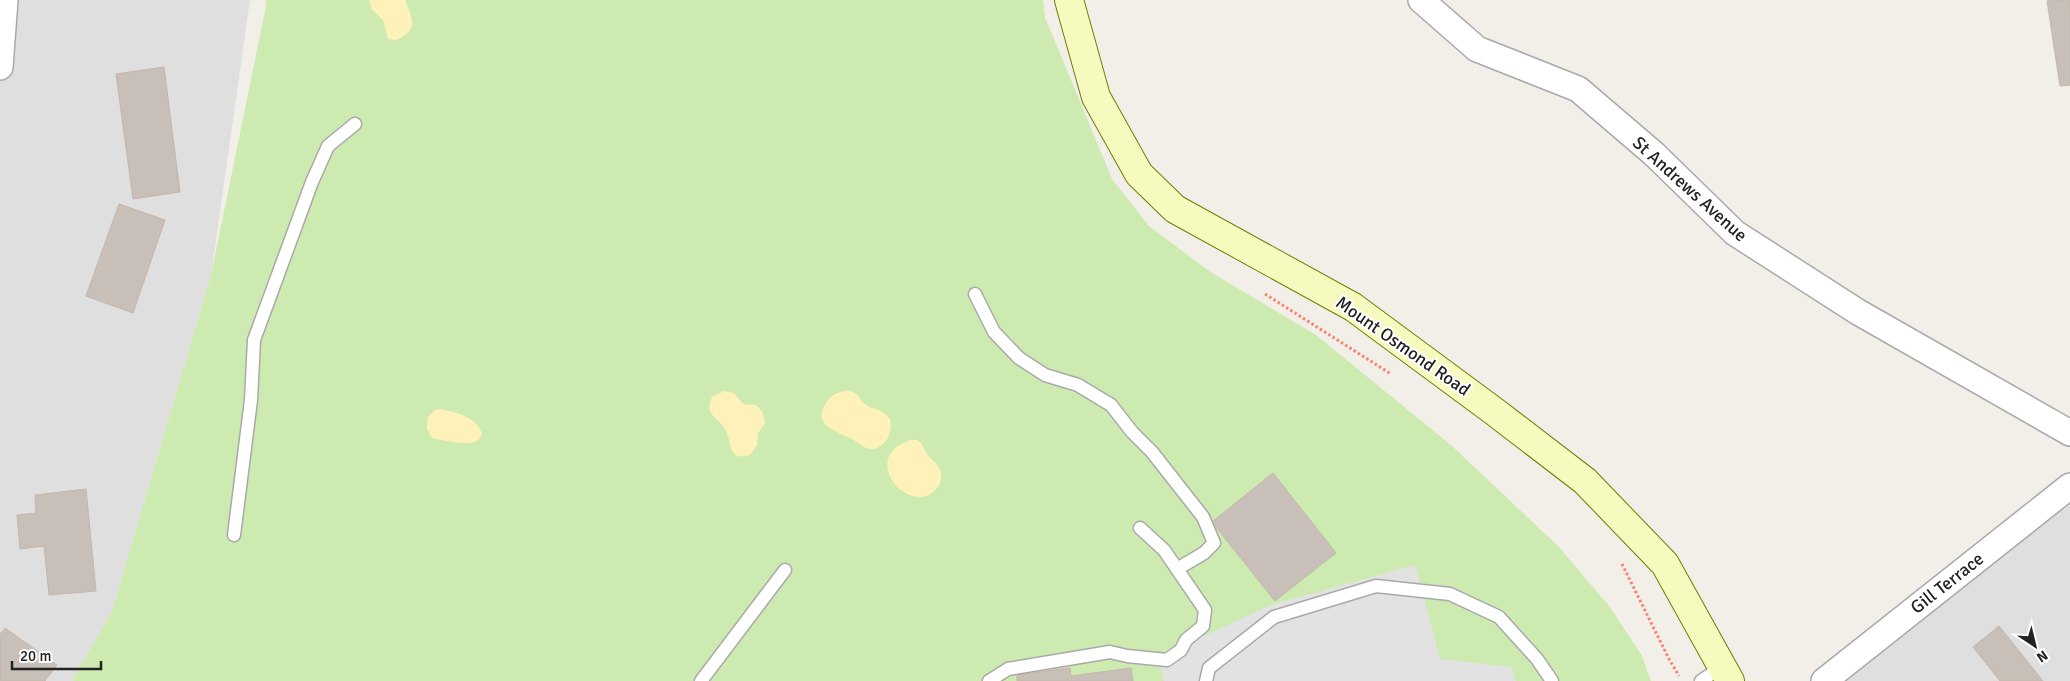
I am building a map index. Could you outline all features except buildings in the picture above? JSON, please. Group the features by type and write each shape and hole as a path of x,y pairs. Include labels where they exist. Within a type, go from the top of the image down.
{"street":[{"path":"0,67 5,0"},
{"name":"Mount Osmond Road","path":"1069,0 1096,97 1139,174 1175,210 1353,307 1585,481 1665,564 1718,676"},
{"name":"St Andrews Avenue","path":"1422,0 1478,49 1578,88 1654,154 1734,233 1858,312 2070,433"},
{"name":"Gill Terrace","path":"1824,681 2070,486"}],"lane":[{"path":"234,535 251,400 254,340 312,182 328,146 355,124"},
{"path":"975,294 994,332 1019,358 1045,375 1078,385 1111,405 1132,432 1152,452 1202,517 1214,543 1204,552 1177,569"},
{"path":"989,681 1008,669 1110,652 1127,656 1167,660 1181,650 1186,640 1203,626 1205,610 1164,550 1140,528"},
{"path":"702,681 785,570"},
{"path":"1206,681 1209,668 1274,617 1376,586 1450,594 1499,617 1537,659 1552,681"}],"shaded area":[{"path":"0,0 250,0 211,275 112,611 72,681 0,681"},
{"path":"2070,486 2070,681 1824,681"},
{"path":"1415,565 1440,659 1512,667 1516,681 1164,681 1158,657 1271,605"}],"green space":[{"path":"266,0 1043,0 1045,17 1112,179 1149,226 1209,271 1316,335 1451,445 1558,546 1610,607 1642,656 1651,681 72,681 112,611 211,275"}],"sand":[{"path":"369,0 405,0 412,18 409,32 396,40 388,39 383,20 372,9"},
{"path":"724,391 734,393 743,404 756,405 762,411 765,423 758,433 757,445 750,455 737,456 734,453 725,429 710,412 712,397"},
{"path":"849,391 857,395 868,406 883,412 890,419 891,428 888,438 878,448 870,449 864,447 828,427 824,422 822,411 830,397"},
{"path":"440,409 470,419 479,427 482,433 479,439 476,442 466,443 432,438 427,429 428,417 435,410"},
{"path":"910,440 916,440 921,443 941,472 941,480 938,486 925,496 913,496 902,491 893,482 888,471 888,460 895,449"}]}
